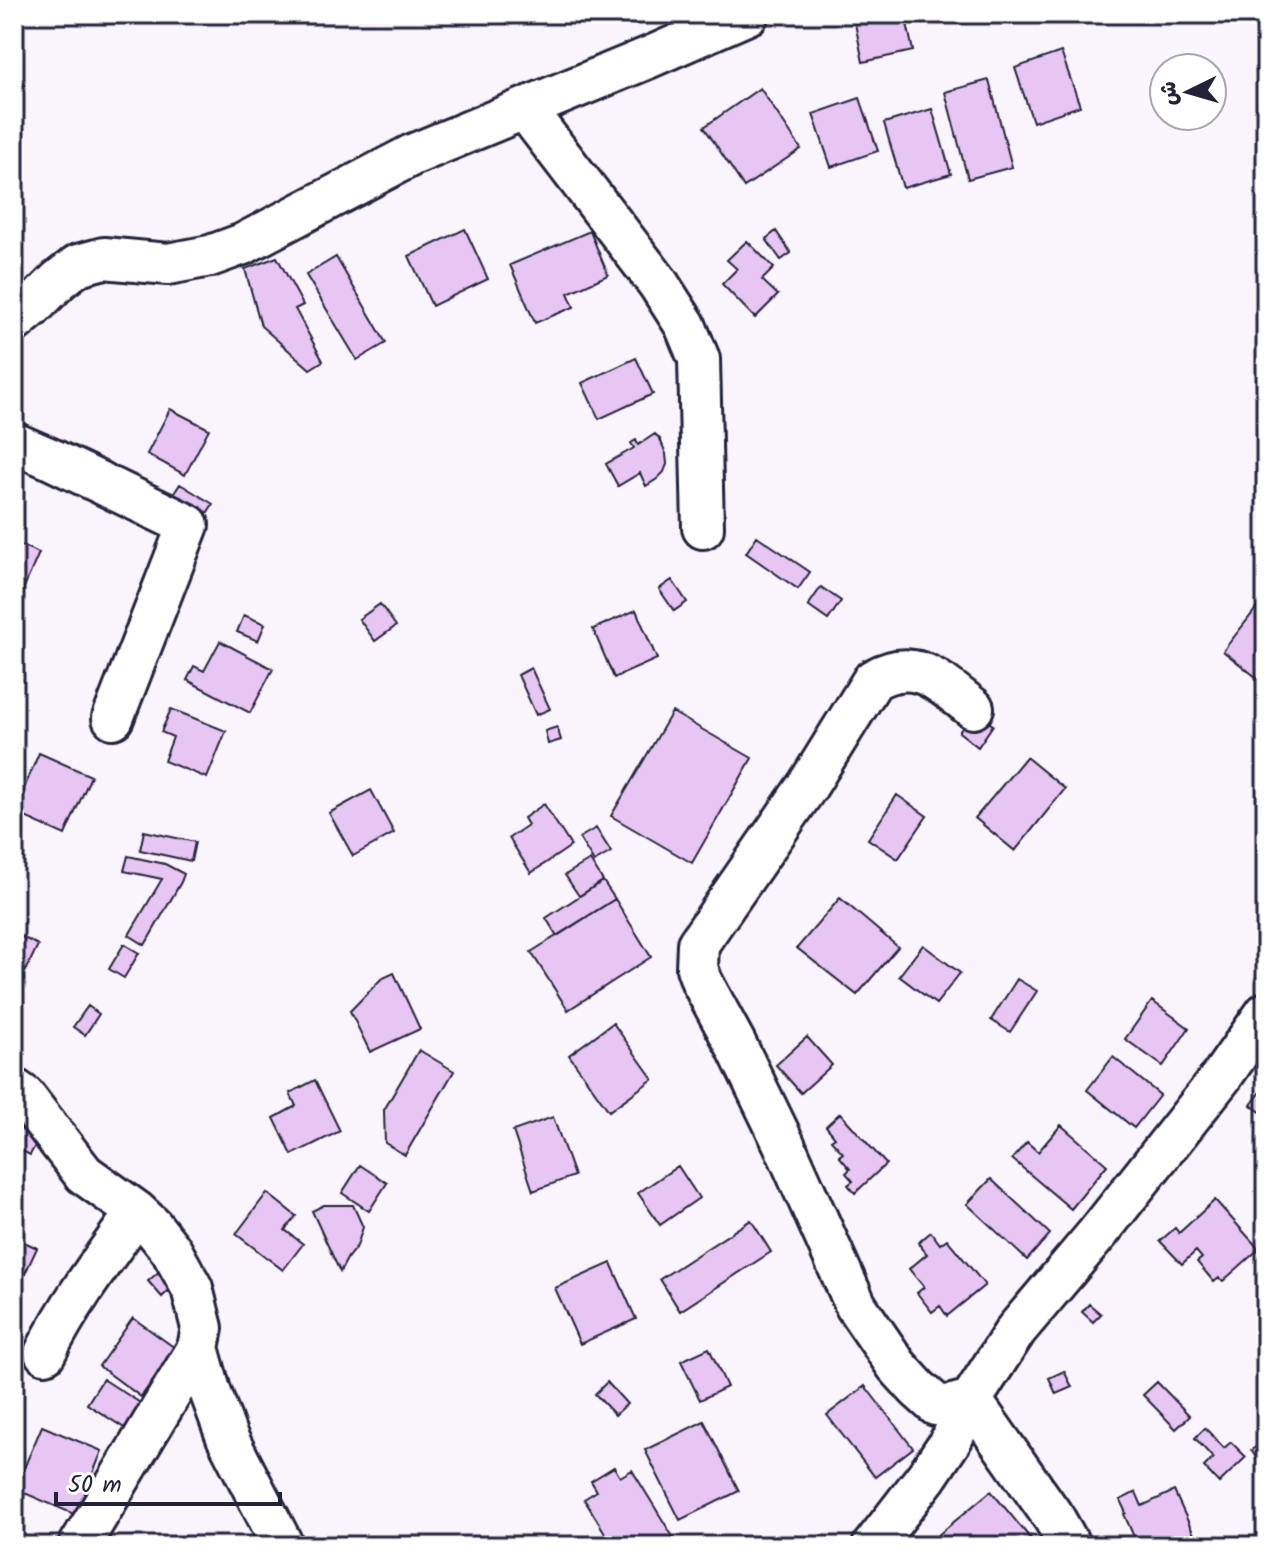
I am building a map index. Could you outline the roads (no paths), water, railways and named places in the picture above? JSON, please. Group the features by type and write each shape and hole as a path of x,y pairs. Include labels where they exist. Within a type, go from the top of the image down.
{"street":[{"path":"14,322 78,265 104,258 168,264 210,256 257,237 412,155 748,14"},
{"path":"525,109 658,283 685,325 699,359 703,528"},
{"path":"14,443 188,525 113,718"},
{"path":"971,1400 949,1406 936,1405 897,1366 856,1306 783,1142 697,968 698,944 808,785 873,680 885,672 902,670 926,673 973,708"},
{"path":"873,1546 951,1440 971,1400 1016,1330 1213,1088 1266,1013"},
{"path":"17,1098 84,1174 152,1226 171,1250 192,1288 202,1328 198,1348 79,1546"},
{"path":"45,1353 80,1294 137,1212"},
{"path":"198,1348 227,1437 283,1546"},
{"path":"971,1400 1054,1518 1070,1546"}]}
